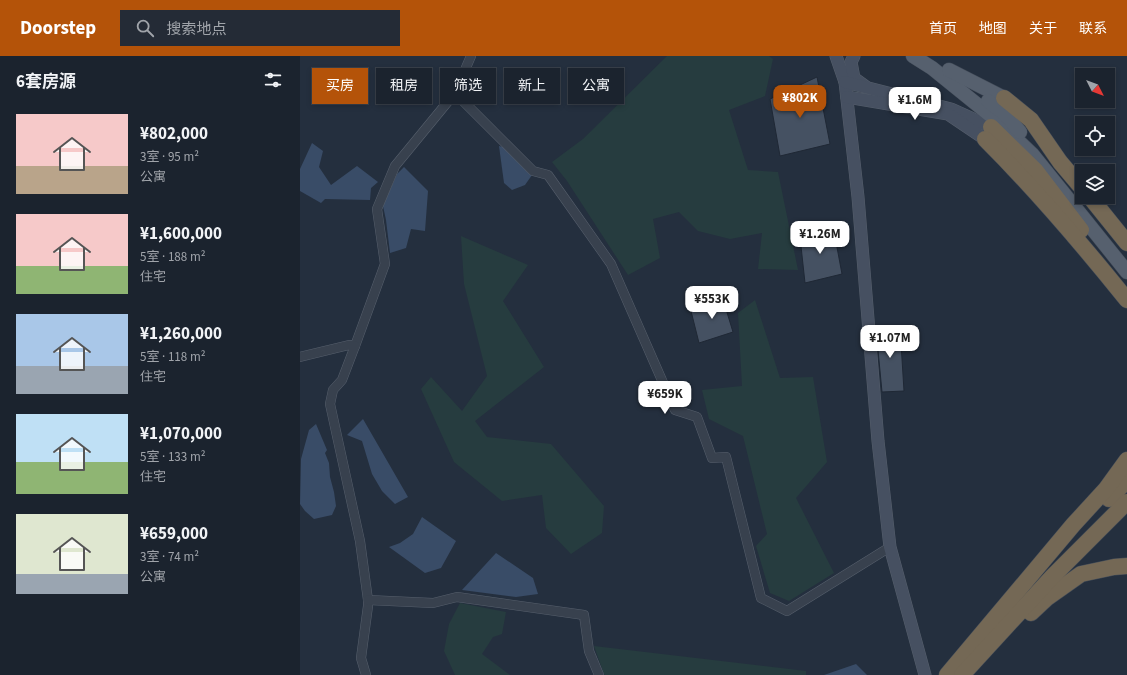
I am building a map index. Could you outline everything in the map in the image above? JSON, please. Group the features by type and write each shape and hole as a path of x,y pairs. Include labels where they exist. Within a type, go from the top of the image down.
{"highway":[{"path":"1004,98 1032,120 1060,162 1075,180"},
{"path":"988,133 1010,164 1101,267 1127,300"},
{"path":"988,133 1036,171 1127,287"},
{"path":"1096,204 1127,243"},
{"path":"1101,267 1127,310"},
{"path":"948,675 1073,525 1106,489 1127,460"},
{"path":"948,675 1042,568 1127,480"},
{"path":"963,675 1052,577 1127,502"},
{"path":"963,675 1047,598 1081,574 1114,567 1127,566"}],"main road":[{"path":"836,56 845,82 858,197 878,441 890,547 925,675"},
{"path":"854,56 851,62 854,78 868,87"},
{"path":"913,56 932,68 995,118 1032,154 1127,272"},
{"path":"930,56 1006,115 1127,260"},
{"path":"949,70 1004,98"},
{"path":"845,82 951,109 988,133"},
{"path":"847,97 948,114 988,133"}],"street":[{"path":"466,68 471,56"},
{"path":"366,675 362,658 368,600 360,541 330,404 333,390 342,380 385,264 377,209 396,166 446,104"},
{"path":"466,104 533,171 548,175 611,264 675,410 697,417 712,458 726,457 761,598 787,611 890,547"},
{"path":"300,357 350,345 355,346"},
{"path":"368,600 433,603 457,597 584,615 589,651 599,675"}],"green space":[{"path":"667,56 769,56 773,59 765,96 729,110 748,170 778,172 798,270 758,269 762,233 730,239 698,231 679,212 653,219 660,258 628,275 567,181 552,162 583,139 618,104 624,104 624,98"},
{"path":"461,236 528,265 503,301 544,367 475,421 487,437 551,444 604,506 602,533 571,554 546,528 542,495 502,501 454,462 421,389 431,377 462,411 487,376 464,284"},
{"path":"755,300 780,378 813,377 827,462 796,498 834,573 789,601 770,593 756,546 767,534 743,436 709,419 702,390 742,386 738,313"},
{"path":"460,603 506,612 502,634 493,637 482,654 510,675 455,675 444,651 449,624"},
{"path":"594,646 806,671 806,675 605,675"}],"water":[{"path":"312,143 323,151 319,167 331,185 357,166 378,182 371,188 370,200 325,199 321,203 300,191 300,169"},
{"path":"499,146 503,147 532,175 525,185 512,190 504,183"},
{"path":"404,167 428,191 425,231 411,229 406,248 390,253 383,206 397,174"},
{"path":"363,419 408,497 395,504 382,491 372,474 362,441 347,435"},
{"path":"316,424 327,450 325,453 329,463 330,477 336,506 332,515 314,519 300,504 301,459 309,430"},
{"path":"422,517 456,541 441,568 425,573 389,547 400,543 413,534"},
{"path":"496,553 533,578 538,594 516,597 462,590"},
{"path":"856,664 867,675 824,675"}],"building":[{"path":"817,77 830,144 780,156 770,99"},
{"path":"833,226 842,274 805,283 800,237"},
{"path":"722,296 733,332 699,343 691,311"},
{"path":"900,327 904,391 882,392 876,329"}]}
